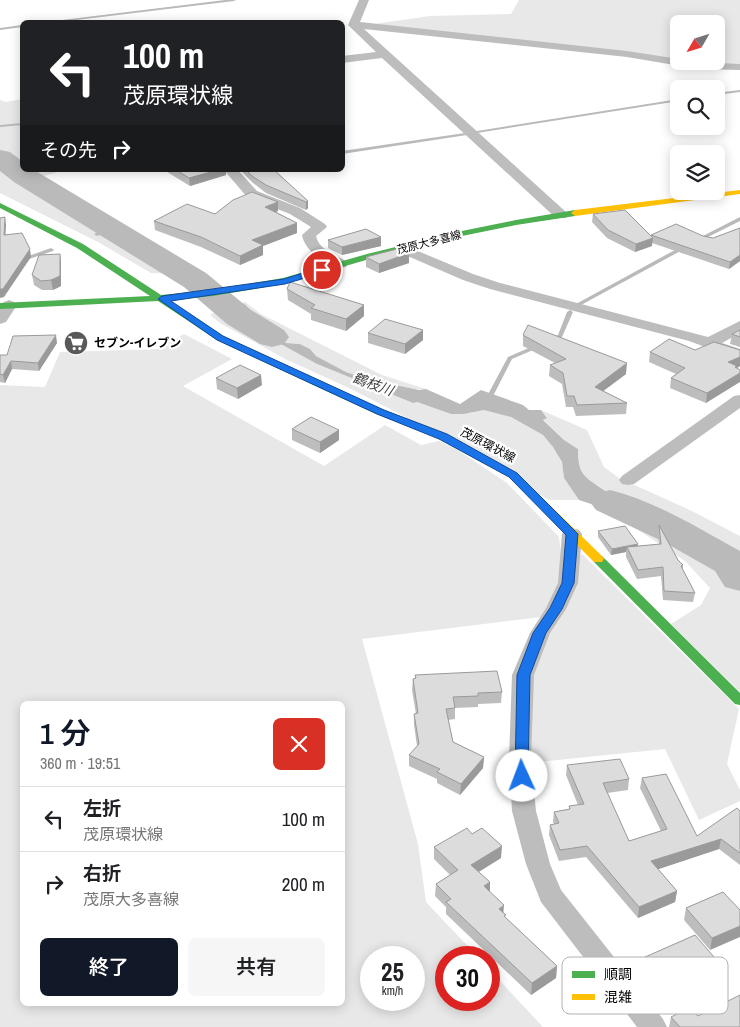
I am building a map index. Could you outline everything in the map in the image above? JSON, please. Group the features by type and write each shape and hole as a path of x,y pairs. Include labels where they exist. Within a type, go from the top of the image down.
{"main road":[{"name":"茂原大多喜線","path":"4,305 162,299 237,289 285,281 401,248 485,228 740,192"},
{"name":"茂原環状線","path":"0,205 80,246 220,338 380,412 443,437 513,475 740,702"}],"street":[{"path":"353,25 364,0"},
{"path":"353,25 560,216"},
{"path":"353,25 625,54 711,68 740,66"},
{"path":"345,60 383,54"},
{"path":"234,172 252,194 295,211 320,226 309,234 308,240 312,246 341,264"},
{"path":"401,248 468,277 495,286 708,343 740,355"},
{"path":"0,319 4,305"},
{"path":"708,343 727,335 740,326"},
{"path":"628,480 740,400"},
{"path":"572,534 568,583 556,609 540,633 523,675 520,759 524,811 538,864 550,895 598,957"},
{"path":"643,1014 653,1027"}],"shaded area":[{"path":"519,0 740,0 740,65 725,64 725,15 670,15 670,60 374,24 430,16 511,14"},
{"path":"20,99 20,170 3,156 0,151 0,100 6,102"},
{"path":"0,165 57,202 62,202 107,230 97,234 110,232 181,274 151,273 98,242 0,193"},
{"path":"23,172 58,172 35,179"},
{"path":"245,302 261,314 382,375 426,389 385,385 346,372 316,356 310,349 300,344 286,343 241,315 242,308 246,306 242,303"},
{"path":"219,310 317,364 413,403 417,402 451,414 464,414 484,410 511,417 543,435 553,447 562,462 564,478 579,500 549,500 398,413 285,359 220,323 210,315"},
{"path":"184,334 232,359 183,386 324,466 385,425 421,445 439,441 456,449 507,483 559,537 563,572 557,590 541,617 362,639 418,844 426,902 468,946 435,946 435,1011 500,1011 500,981 543,1027 0,1027 0,385 45,387 60,352 158,349"},
{"path":"541,410 587,430 604,467 619,478 692,511 740,536 740,692 671,624 701,605 710,588 685,561 608,510 658,526 662,522 587,478 582,472 578,460 578,449 564,440 543,419 547,417"},
{"path":"582,554 739,709 727,764 740,790 740,801 699,820 665,749 529,763 529,709 534,673 577,560"}],"water":[{"path":"242,303 247,306 242,308 242,315 286,343 300,344 310,349 316,356 346,372 385,385 391,384 419,390 426,389 460,404 481,390 523,405 529,410 541,410 547,418 543,420 564,440 578,449 578,461 582,472 587,478 607,492 662,522 658,526 579,500 564,478 562,462 553,447 543,435 511,417 484,410 464,414 451,414 417,402 413,403 317,364 219,310 229,305"}],"building":[{"path":"179,172 211,172 189,178"},
{"path":"248,172 276,172 308,201 306,202 266,185"},
{"path":"252,192 278,202 265,207 297,223 252,240 263,245 240,256 201,237 154,221 187,204 215,214 233,200"},
{"path":"625,210 653,238 636,244 608,230 593,214"},
{"path":"5,217 4,235 22,233 30,249 3,289 0,289 0,218"},
{"path":"676,224 703,236 713,238 740,228 740,255 730,262 651,235"},
{"path":"366,229 381,237 342,247 328,240"},
{"path":"401,248 409,253 379,264 366,257"},
{"path":"60,254 60,276 51,280 41,281 32,275 39,255"},
{"path":"290,282 364,305 346,319 311,308 315,305 287,289"},
{"path":"385,319 423,330 405,344 368,333"},
{"path":"528,325 627,363 595,387 627,403 577,405 574,396 567,396 563,373 550,365 566,359 523,335"},
{"path":"740,330 740,337 732,334"},
{"path":"56,335 38,363 11,361 3,375 0,374 0,355 7,355 13,336"},
{"path":"669,339 695,350 714,342 740,350 740,357 728,362 737,366 735,367 740,370 740,373 707,393 671,378 685,368 650,352"},
{"path":"240,365 261,375 237,388 216,378"},
{"path":"311,417 339,430 320,442 292,429"},
{"path":"659,525 678,560 683,565 681,566 695,593 664,591 663,567 638,570 627,547 661,544"},
{"path":"625,526 638,544 612,549 598,531"},
{"path":"497,671 502,692 478,693 478,696 453,697 455,708 446,709 453,742 484,757 461,784 437,772 440,769 409,755 419,744 414,714 418,713 413,679 416,678 415,675"},
{"path":"620,759 629,779 603,783 629,841 667,829 642,778 666,774 697,836 737,808 740,811 740,853 721,839 651,861 677,891 639,907 587,846 560,850 550,825 559,823 554,812 570,809 569,806 584,804 567,765"},
{"path":"467,828 472,834 482,828 502,846 471,865 490,882 484,886 504,905 499,909 506,915 504,916 557,966 532,983 500,953 500,946 493,946 446,902 451,899 436,884 458,870 434,847"},
{"path":"723,892 740,910 740,926 712,938 686,908"},
{"path":"695,935 714,957 645,957"},
{"path":"740,995 740,1027 680,1027 671,1017 677,1014 696,1014 698,1016 702,1014 728,1014 728,1001"}],"waterway":[{"path":"70,20 234,0"},
{"path":"0,29 20,26"},
{"path":"725,93 740,91"},
{"path":"477,132 670,101"},
{"path":"0,126 20,124"},
{"path":"345,153 465,134"},
{"name":"鶴枝川","path":"0,158 24,176 195,280 239,317 272,337"},
{"path":"698,240 740,219"},
{"path":"97,234 113,229"},
{"path":"579,304 684,247"},
{"path":"23,259 51,250"},
{"path":"550,341 560,336 570,312"},
{"path":"488,400 510,358 538,346"},
{"name":"鶴枝川","path":"610,502 678,533 731,563 740,578"}],"traffic: fast":[{"path":"0,205 80,246 220,338 380,412 442,436"},
{"path":"0,306 142,300 248,288 290,279 457,234 575,213"},
{"path":"598,559 740,701"}],"traffic: slow":[{"path":"575,213 740,192"},
{"path":"442,436 513,475 598,559"}],"place":[{"name":"セブン-イレブン","path":"76,343"}],"route":[{"path":"322,270 285,281 252,287 162,299 220,338 380,412 443,437 513,475 572,534 568,583 556,609 540,633 523,675 520,759 522,776"}]}
